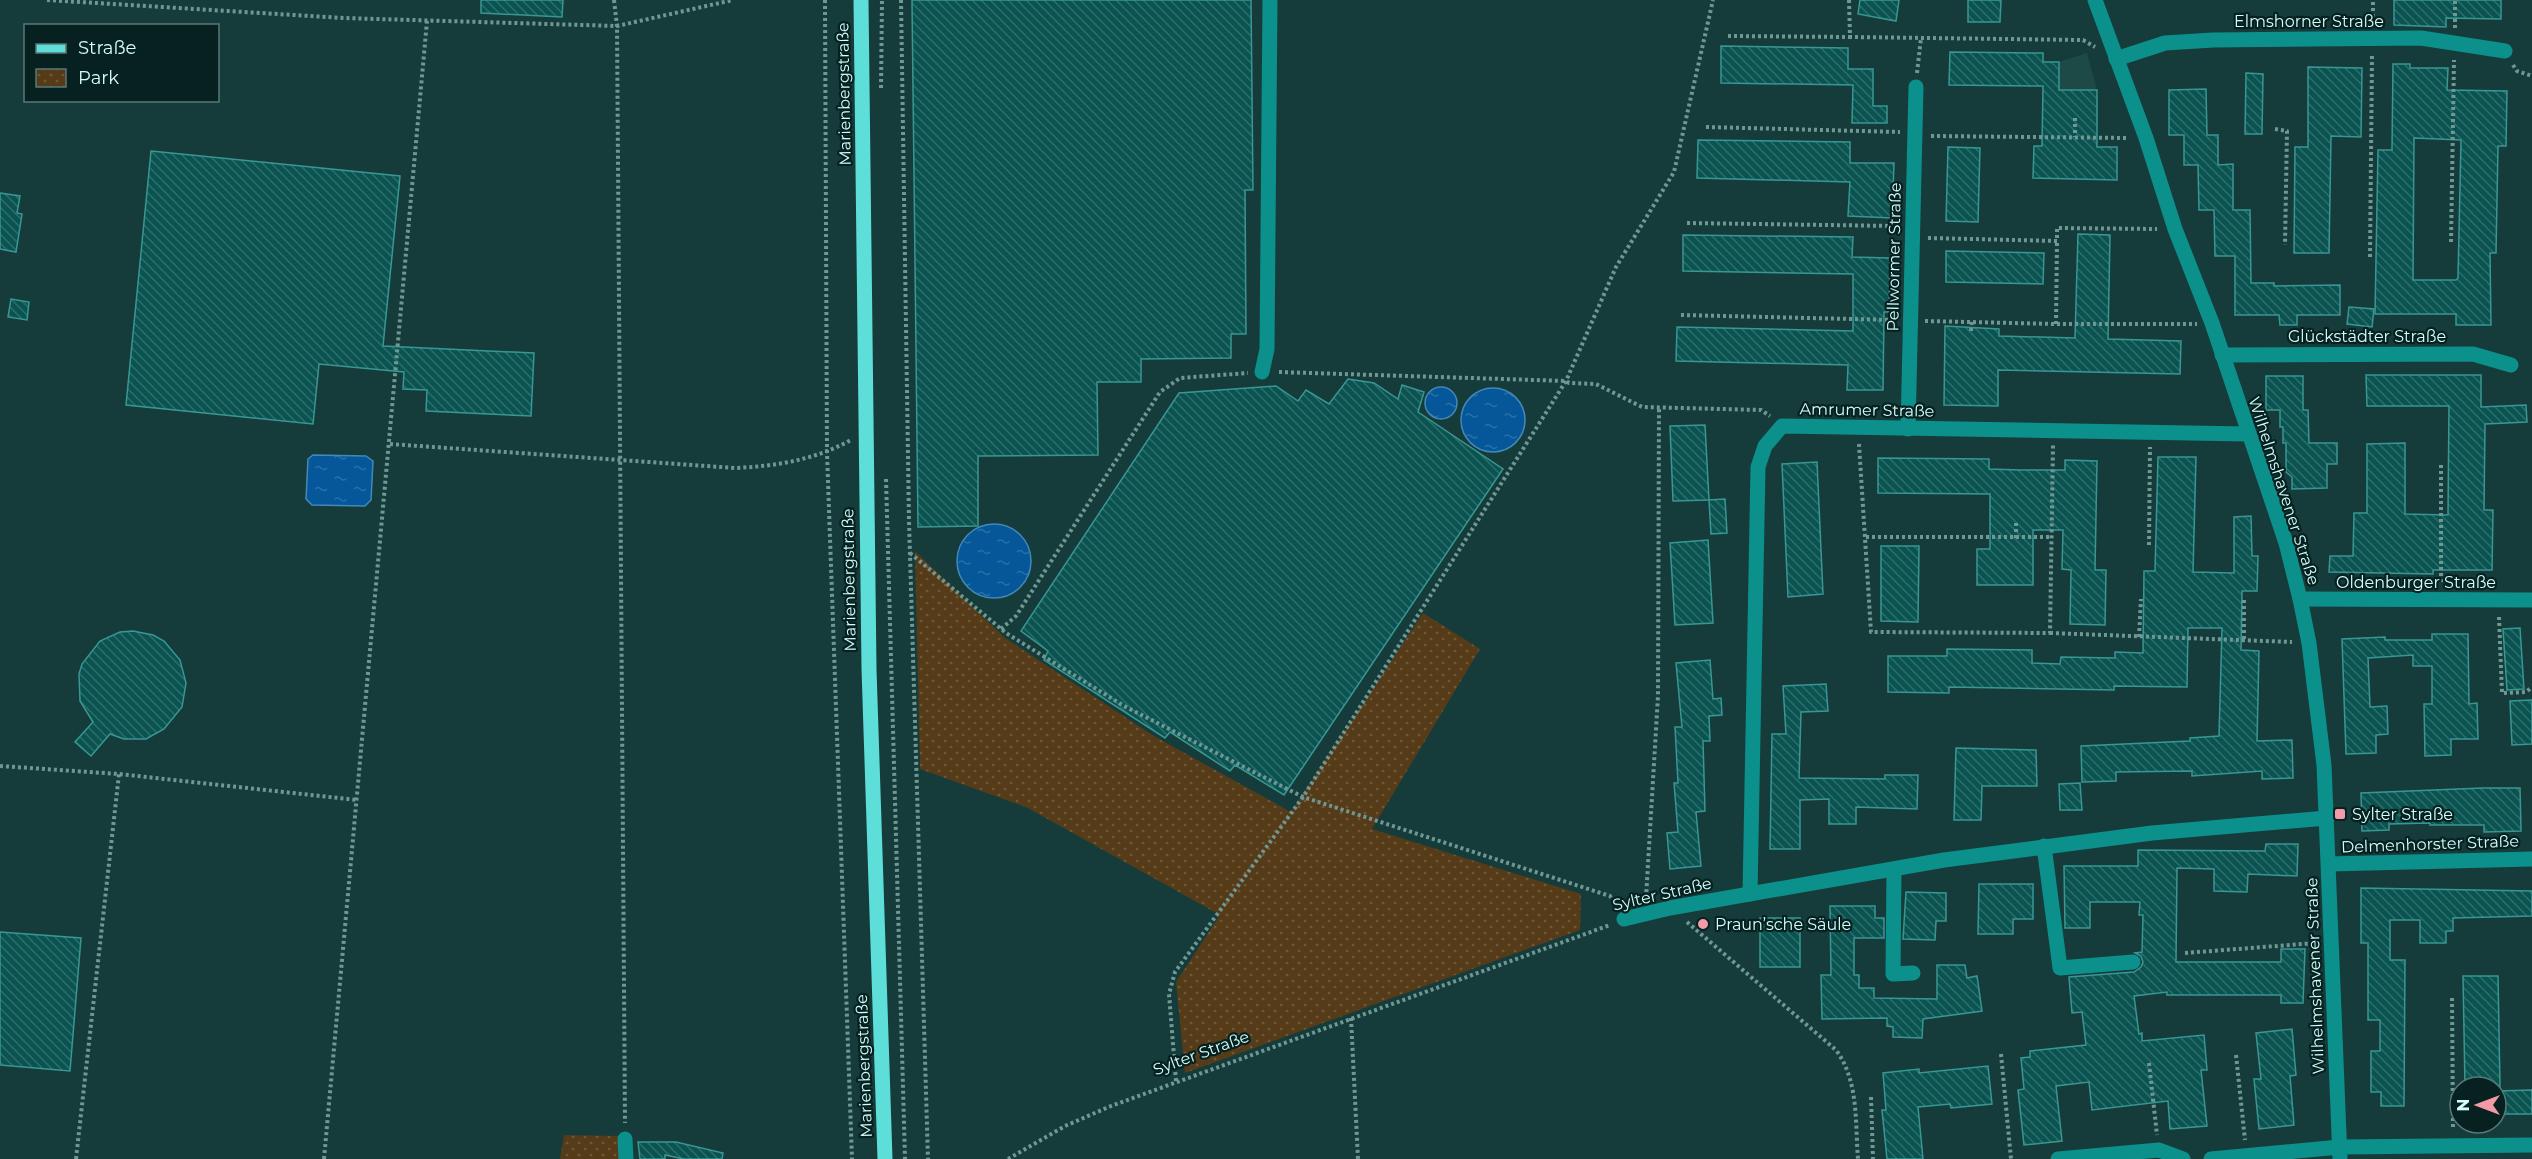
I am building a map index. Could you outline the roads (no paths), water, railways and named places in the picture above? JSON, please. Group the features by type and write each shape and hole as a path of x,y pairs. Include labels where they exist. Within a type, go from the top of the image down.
{"main road":[{"name":"Marienbergstraße","path":"861,0 869,681 885,1159"}],"street":[{"path":"1262,372 1267,349 1270,0"},
{"name":"Wilhelmshavener Straße","path":"2095,0 2146,138 2175,229 2212,323 2247,434 2286,543 2300,599 2309,643 2324,765 2340,1153"},
{"name":"Elmshorner Straße","path":"2116,59 2165,43 2212,40 2421,38 2505,51"},
{"name":"Pellwormer Straße","path":"1908,429 1916,87"},
{"name":"Glückstädter Straße","path":"2222,355 2473,354 2511,365"},
{"name":"Amrumer Straße","path":"1750,894 1758,467 1765,446 1782,426 2247,434"},
{"name":"Oldenburger Straße","path":"2300,599 2532,600"},
{"name":"Sylter Straße","path":"1624,919 1670,908 1750,894 2044,846 2219,826 2327,818"},
{"path":"2044,846 2061,968 2133,962"},
{"name":"Delmenhorster Straße","path":"2329,864 2532,859"},
{"path":"1894,869 1893,974 1913,973"},
{"path":"625,1139 626,1159"},
{"path":"2211,1159 2453,1146 2492,1152 2532,1145"},
{"path":"2058,1159 2159,1150 2182,1159"}],"water":[{"path":"1441,387 1453,391 1457,403 1453,415 1441,419 1429,415 1425,403 1429,391"},
{"path":"1487,388 1499,388 1516,397 1523,408 1525,420 1523,432 1516,443 1499,452 1487,452 1475,447 1466,438 1461,426 1461,414 1466,402 1475,393"},
{"path":"313,455 366,456 373,461 371,500 365,506 312,505 306,499 308,459"},
{"path":"987,524 1001,524 1015,530 1025,540 1031,554 1029,575 1015,592 1001,598 987,598 973,592 963,582 957,568 957,554 963,540 973,530"}],"place":[{"name":"Sylter Straße","path":"2340,814"},
{"name":"Praun’sche Säule","path":"1703,924"}]}
